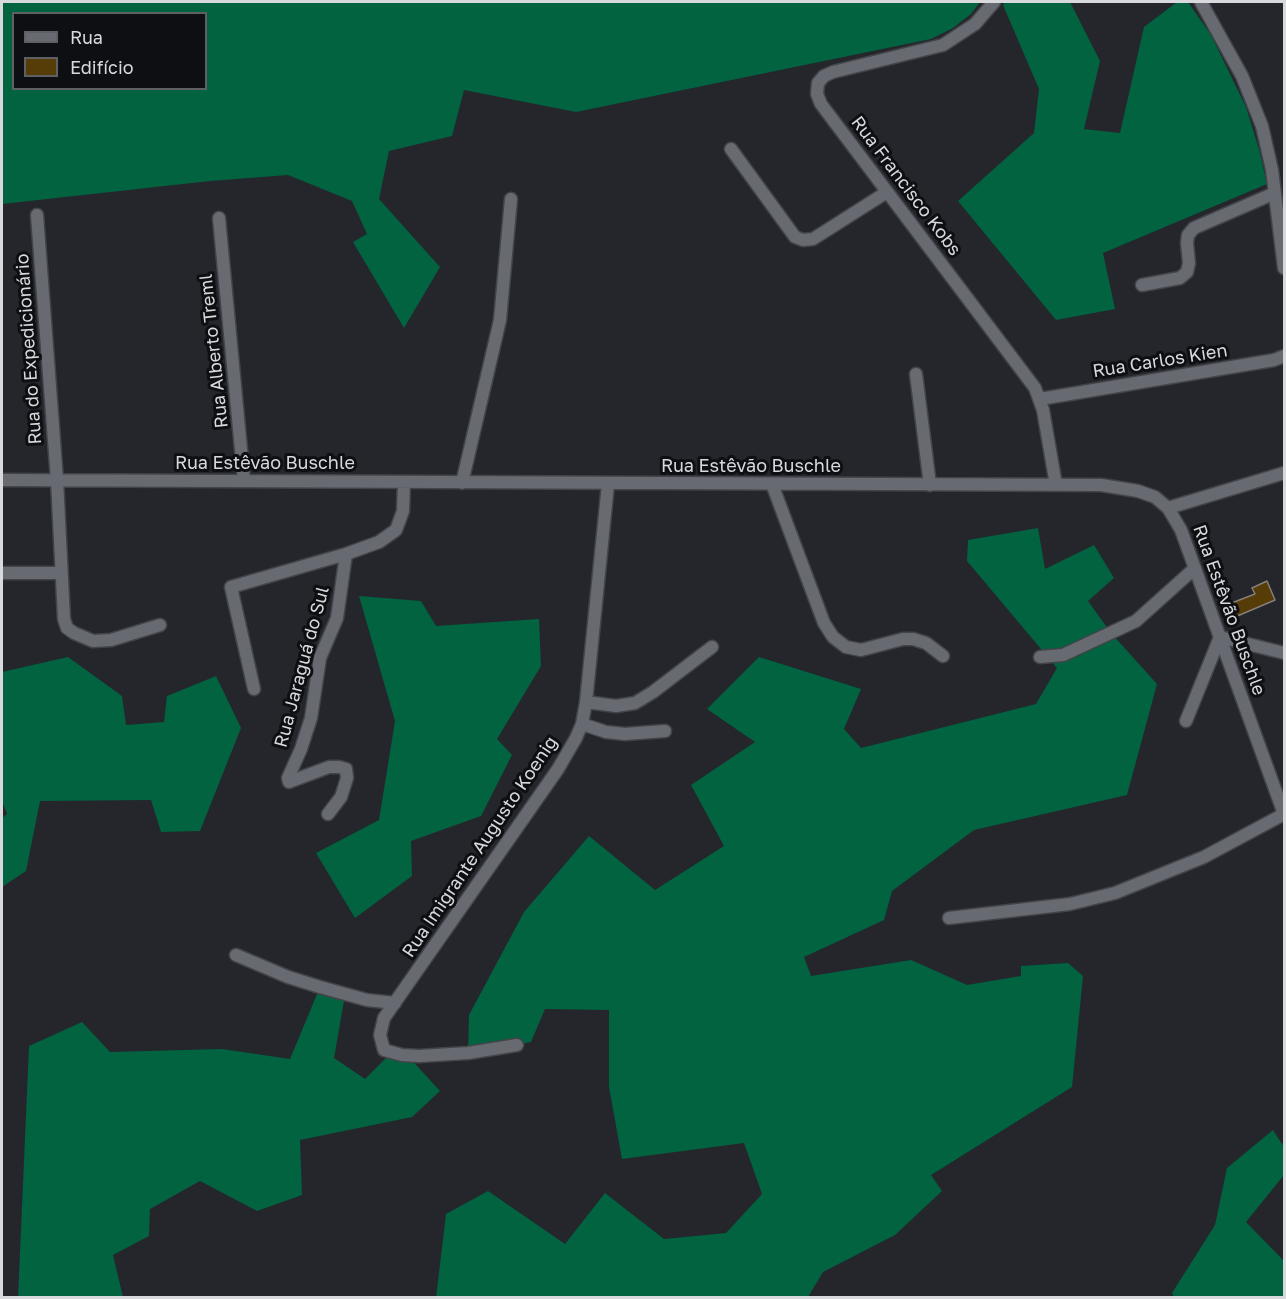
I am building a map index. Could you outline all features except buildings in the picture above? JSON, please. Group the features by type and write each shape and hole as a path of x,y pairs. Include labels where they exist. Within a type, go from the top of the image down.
{"street":[{"name":"Rua Francisco Kobs","path":"994,2 975,24 943,45 833,72 824,76 818,83 817,94 821,104 1028,377 1040,399 1056,485"},
{"path":"1201,2 1232,56 1254,104 1267,147 1284,268"},
{"path":"731,149 795,237 803,240 813,239 887,192"},
{"path":"1142,285 1180,278 1187,272 1188,234 1194,228 1275,193"},
{"path":"462,483 500,320 511,199"},
{"name":"Rua do Expedicionário","path":"37,215 57,480 64,619 67,628 74,633 93,641 102,642 160,625"},
{"name":"Rua Alberto Treml","path":"219,218 244,481"},
{"name":"Rua Carlos Kien","path":"1040,399 1274,360 1284,356"},
{"path":"916,374 930,485"},
{"path":"1168,508 1284,474"},
{"name":"Rua Estêvão Buschle","path":"2,480 1101,485 1138,490 1155,497 1168,508 1181,530 1284,814"},
{"path":"254,689 231,587 346,554 379,542 396,530 403,511 404,482"},
{"name":"Rua Imigrante Augusto Koenig","path":"517,1046 468,1053 419,1056 384,1050 380,1035 384,1018 558,769 582,724 608,484"},
{"path":"772,484 824,623 833,637 846,647 861,650 903,639 912,639 926,643 943,656"},
{"name":"Rua Jaraguá do Sul","path":"328,814 341,797 347,778 346,769 329,767 289,782 288,778 311,718 320,658 336,618 346,554"},
{"path":"1040,657 1064,656 1136,621 1195,568"},
{"path":"2,573 61,573"},
{"path":"1186,721 1220,637 1284,653"},
{"path":"586,702 616,706 635,703 712,647"},
{"path":"582,724 606,732 625,734 665,731"},
{"path":"949,918 1070,904 1115,893 1204,857 1284,814"},
{"path":"236,955 288,977 328,990 367,1000 395,1003"}],"green space":[{"path":"2,2 980,2 971,14 953,28 931,39 576,112 464,90 452,136 389,151 379,199 440,267 404,328 353,242 367,234 352,201 288,175 210,181 2,204"},
{"path":"1005,2 1070,2 1100,61 1084,129 1120,133 1144,27 1177,2 1188,2 1211,35 1246,107 1267,184 1103,253 1115,309 1056,320 958,201 1034,133 1039,89 1003,5"},
{"path":"1038,528 1045,569 1094,545 1114,578 1088,601 1111,633 1157,684 1127,795 974,830 892,891 884,920 804,957 811,976 911,960 967,985 1021,976 1021,966 1068,963 1083,976 1072,1087 931,1175 942,1191 895,1235 823,1272 808,1297 436,1298 446,1214 488,1191 565,1244 605,1193 664,1239 726,1233 762,1194 744,1143 622,1159 609,1087 609,1010 545,1009 531,1042 468,1053 469,1015 524,912 589,836 655,890 724,846 691,785 755,742 707,709 759,657 861,689 844,729 861,748 1036,704 1057,668 967,561 968,540"},
{"path":"359,596 421,601 436,626 539,619 541,666 497,739 512,755 481,816 411,841 412,876 355,918 316,853 379,820 395,721"},
{"path":"68,657 122,696 126,725 164,722 167,696 216,676 241,728 200,831 161,832 151,800 40,801 26,871 2,887 2,818 7,814 2,801 2,672"},
{"path":"320,987 345,995 334,1058 365,1079 391,1053 407,1055 440,1091 412,1117 300,1140 302,1195 257,1211 200,1181 150,1209 149,1236 113,1255 123,1297 18,1298 29,1046 82,1022 110,1052 222,1049 290,1059"},
{"path":"1273,1130 1284,1147 1284,1175 1246,1222 1284,1261 1284,1297 1174,1297 1172,1293 1215,1225 1227,1168"}]}
